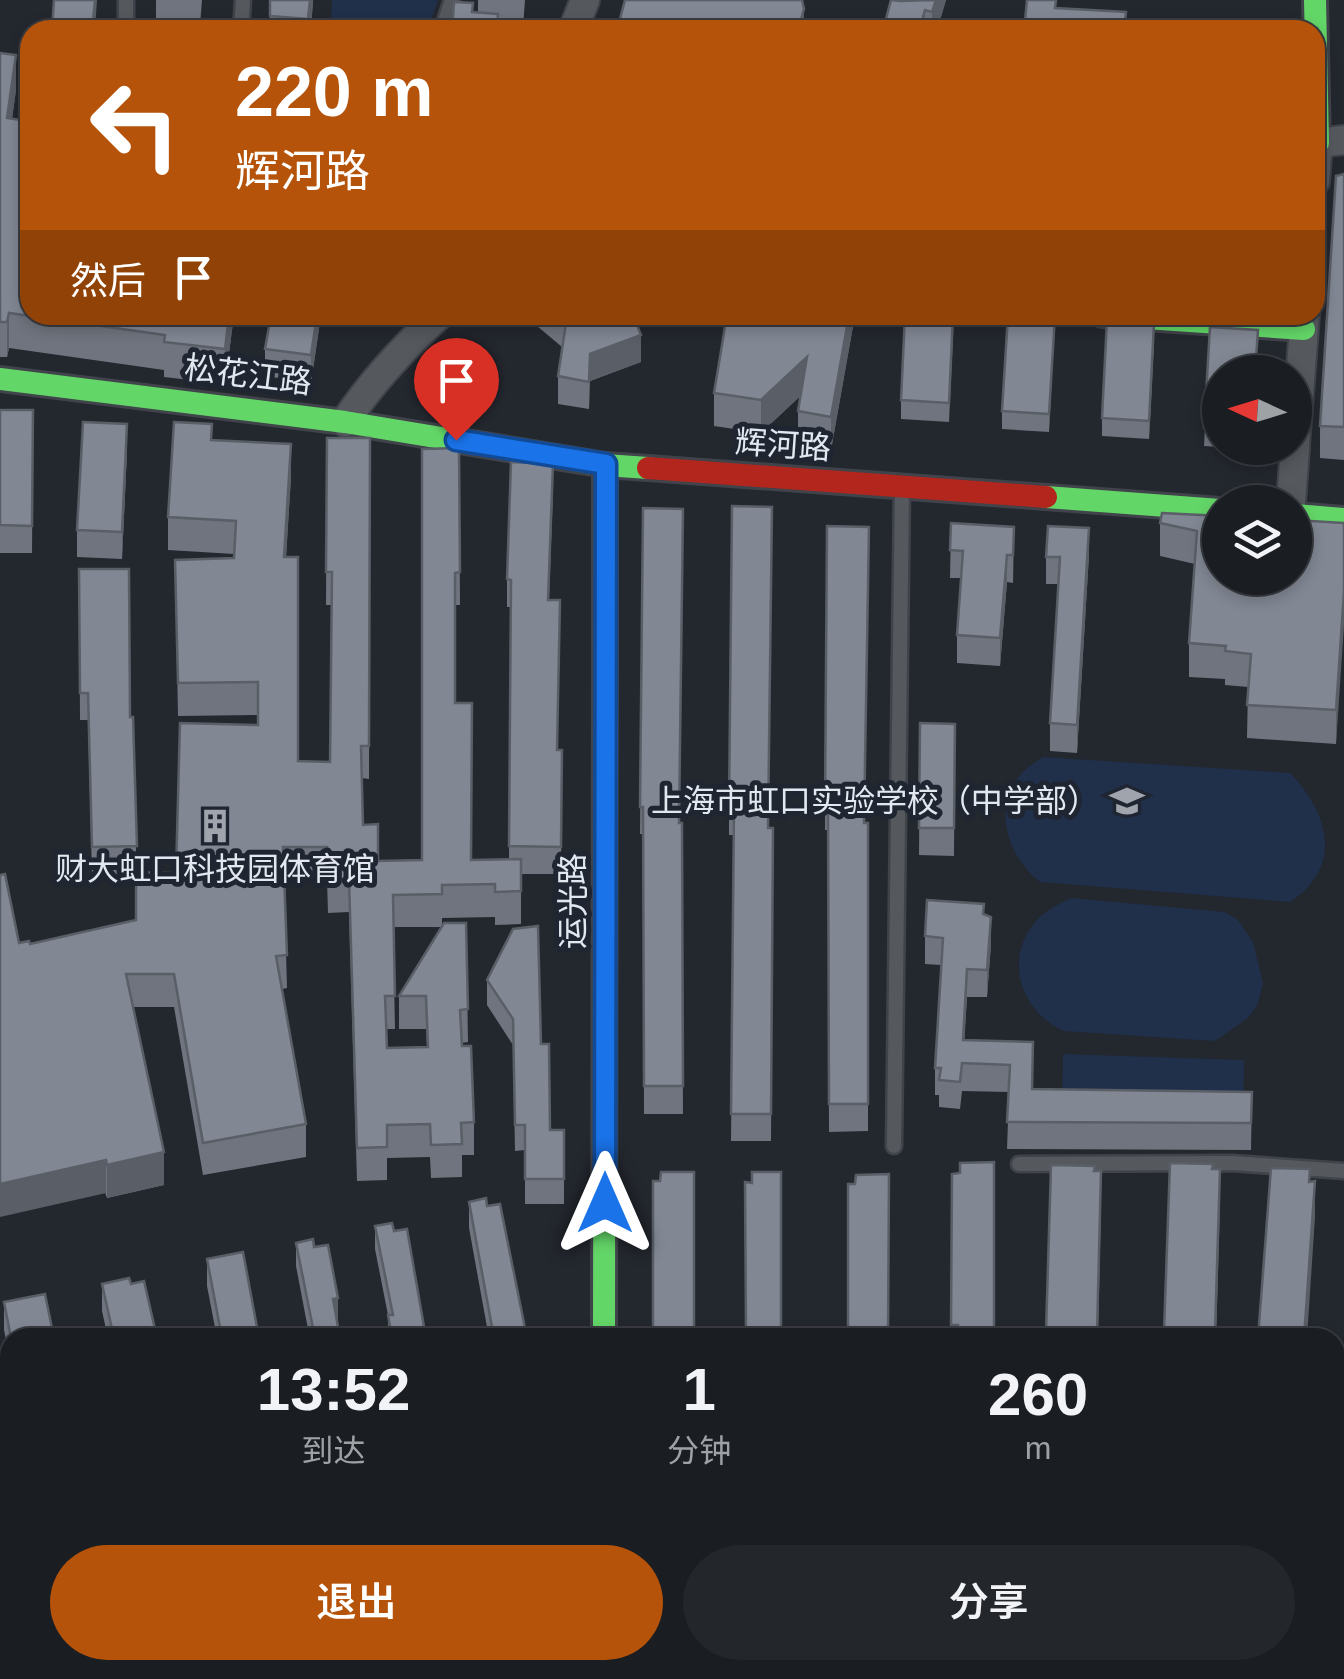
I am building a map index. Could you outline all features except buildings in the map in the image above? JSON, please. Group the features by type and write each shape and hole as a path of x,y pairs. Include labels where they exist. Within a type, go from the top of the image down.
{"street":[{"name":"松花江路","path":"0,379 345,422 388,364 429,325"},
{"path":"1302,355 1304,325"},
{"name":"辉河路","path":"345,422 606,464 1202,509"},
{"name":"运光路","path":"604,1328 606,464"},
{"path":"1312,516 1344,519"}],"lane":[{"path":"894,1146 902,486"},
{"path":"1019,1164 1232,1163 1344,1171"}],"shaded area":[{"path":"332,0 438,0 431,20 331,20"},
{"path":"1043,757 1290,773 1314,805 1321,822 1324,856 1318,873 1290,902 1040,882 1011,844 1005,814 1014,784"},
{"path":"1071,898 1225,912 1238,920 1253,942 1263,983 1258,1004 1248,1018 1215,1041 1064,1031 1049,1022 1027,998 1019,967 1026,935 1037,920"},
{"path":"1063,1054 1244,1060 1243,1111 1062,1105"}],"traffic: fast":[{"path":"1315,0 1315,20"},
{"path":"1247,325 1304,329"},
{"path":"0,379 345,422 605,465 648,468"},
{"path":"1046,497 1202,509"},
{"path":"1312,516 1344,519"},
{"path":"604,1328 605,666"}],"traffic: slow":[{"path":"605,465 605,666"}],"traffic: jam":[{"path":"648,468 1046,497"}],"place":[{"name":"上海市虹口实验学校（中学部）","path":"1127,801"},
{"name":"财大虹口科技园体育馆","path":"215,826"}],"route":[{"path":"456,440 606,464 605,1203"}]}
